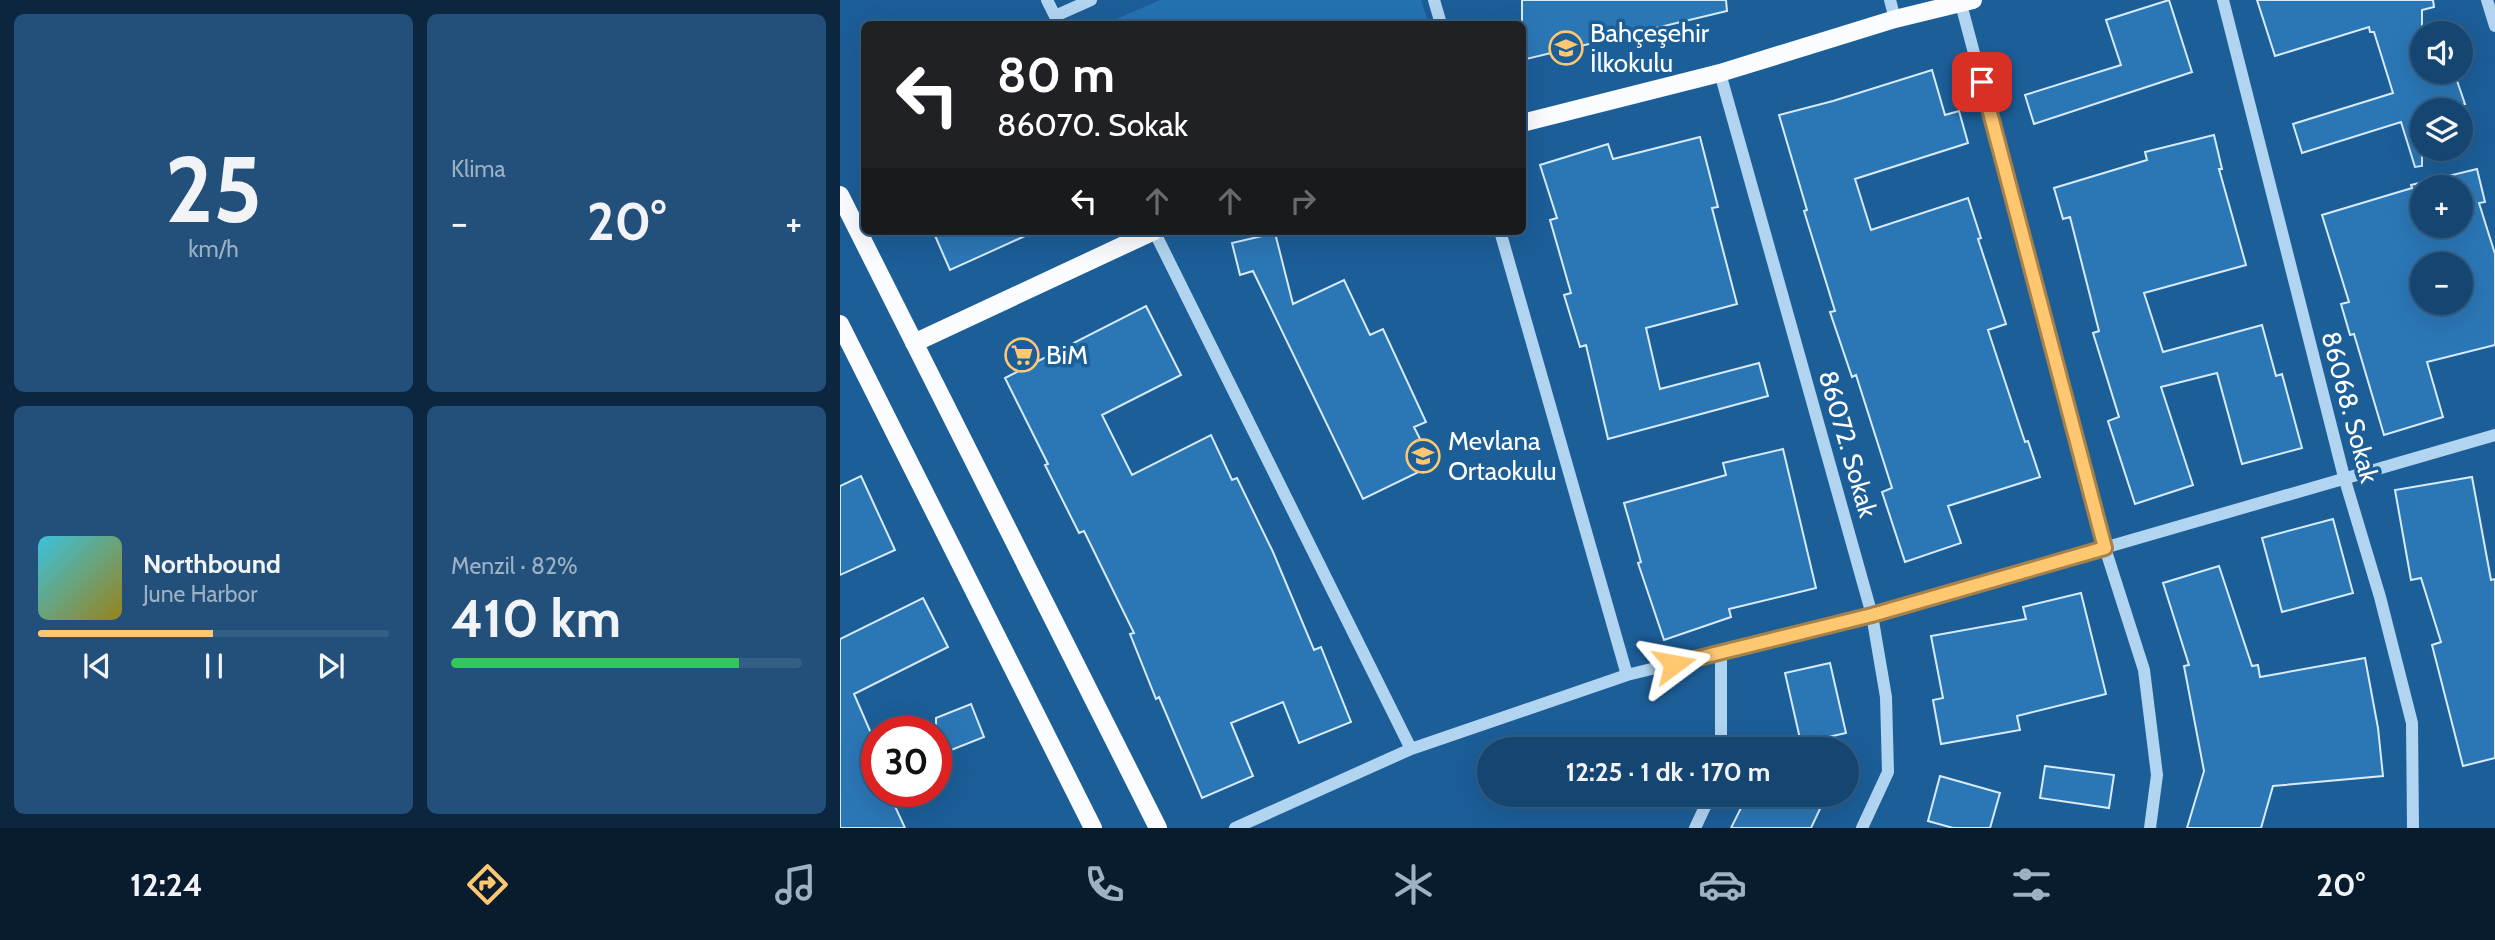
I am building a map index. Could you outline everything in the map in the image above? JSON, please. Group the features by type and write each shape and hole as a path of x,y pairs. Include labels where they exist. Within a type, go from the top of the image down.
{"main road":[{"path":"1526,122 1720,73 1895,19 1967,2"},
{"path":"840,195 1158,828"},
{"path":"915,342 1145,235"},
{"path":"840,324 1093,828"}],"street":[{"path":"1047,0 1057,20 1091,0"},
{"path":"1434,0 1440,21"},
{"path":"1890,0 1895,19"},
{"name":"86068. Sokak","path":"2222,0 2344,477 2380,597 2412,723 2413,828"},
{"path":"2487,0 2495,26"},
{"path":"1967,2 2105,548 2144,670 2157,775 2150,828"},
{"name":"86072. Sokak","path":"1720,73 1872,615 1886,697 1888,772 1862,828"},
{"path":"1156,235 1412,749"},
{"path":"1501,235 1627,675"},
{"path":"1235,828 1412,749 1627,675 1872,615 2495,435"},
{"path":"1721,653 1721,737"},
{"path":"1695,828 1706,807"}],"shaded area":[{"path":"1160,0 1421,0 1428,21 1112,21"}],"building":[{"name":"Bahçeşehir İlkokulu","path":"1522,0 1726,0 1727,11 1526,59 1526,21 1522,21"},
{"path":"2169,0 2192,72 2034,124 2025,95 2121,65 2106,20"},
{"path":"2257,0 2433,0 2434,7 2422,10 2422,21 2410,21 2410,84 2458,84 2463,98 2410,98 2410,151 2401,122 2302,153 2293,124 2393,93 2374,32 2370,32 2369,27 2275,56"},
{"path":"1932,70 1945,115 1959,111 1968,143 1855,179 1871,230 1968,198 1981,238 1978,239 2006,324 1988,330 2025,442 2028,441 2040,477 1948,506 1961,543 1905,562 1882,492 1892,488 1856,375 1852,377 1830,312 1835,311 1804,211 1807,210 1779,115"},
{"path":"2214,135 2222,169 2219,169 2246,265 2144,293 2163,352 2262,325 2276,376 2282,374 2302,448 2242,464 2217,373 2161,387 2193,485 2135,504 2108,421 2119,417 2093,333 2099,331 2070,217 2063,219 2054,188 2147,160 2145,152"},
{"path":"1700,137 1718,207 1712,208 1737,304 1646,328 1660,389 1759,363 1768,396 1608,439 1586,345 1580,347 1564,295 1571,293 1550,220 1557,218 1540,165 1608,144 1613,159"},
{"path":"2413,161 2422,161 2422,166 2415,167"},
{"path":"2477,169 2485,202 2479,203 2495,254 2495,345 2427,362 2443,417 2384,435 2354,334 2350,335 2341,304 2349,302 2322,215 2410,189 2410,238 2473,238 2473,175 2452,175"},
{"path":"935,235 1027,235 950,270"},
{"path":"1276,235 1293,304 1344,280 1370,335 1383,329 1426,422 1414,427 1433,465 1363,499 1253,271 1240,275 1232,243"},
{"path":"1146,306 1181,375 1102,415 1132,475 1211,435 1232,480 1237,478 1273,552 1314,650 1321,647 1351,722 1299,743 1283,702 1231,723 1253,776 1202,798 1159,697 1156,699 1130,634 1134,633 1084,531 1079,533 1005,378"},
{"path":"1783,449 1816,588 1729,609 1731,617 1664,640 1638,563 1641,562 1624,503 1726,475 1723,463"},
{"path":"861,476 895,550 840,575 840,486"},
{"path":"2472,477 2491,580 2495,579 2495,758 2463,766 2432,645 2441,642 2421,578 2411,580 2395,490"},
{"path":"2333,519 2353,593 2282,612 2262,538"},
{"path":"2219,566 2252,666 2258,665 2260,677 2365,658 2378,728 2383,776 2273,786 2261,828 2187,828 2204,771 2184,666 2189,665 2163,583"},
{"path":"2081,593 2106,694 2017,716 2020,730 1941,744 1933,700 1943,698 1931,636 2026,619 2023,607"},
{"path":"923,598 948,647 854,694 864,716 861,716 861,807 895,807 905,828 840,828 840,639"},
{"path":"1830,663 1846,733 1828,737 1800,737 1785,673"},
{"path":"971,704 984,737 952,750 952,716 941,716"},
{"path":"2045,766 2114,775 2109,808 2040,798"},
{"path":"1940,776 2000,793 1990,828 1953,828 1928,821"},
{"path":"1742,807 1821,807 1811,828 1731,828"}],"place":[{"name":"Bahçeşehir İlkokulu","path":"1566,48"},
{"name":"BiM","path":"1022,355"},
{"name":"Mevlana Ortaokulu","path":"1423,456"}],"route":[{"path":"1674,664 1872,615 2105,548 1982,82"}]}
